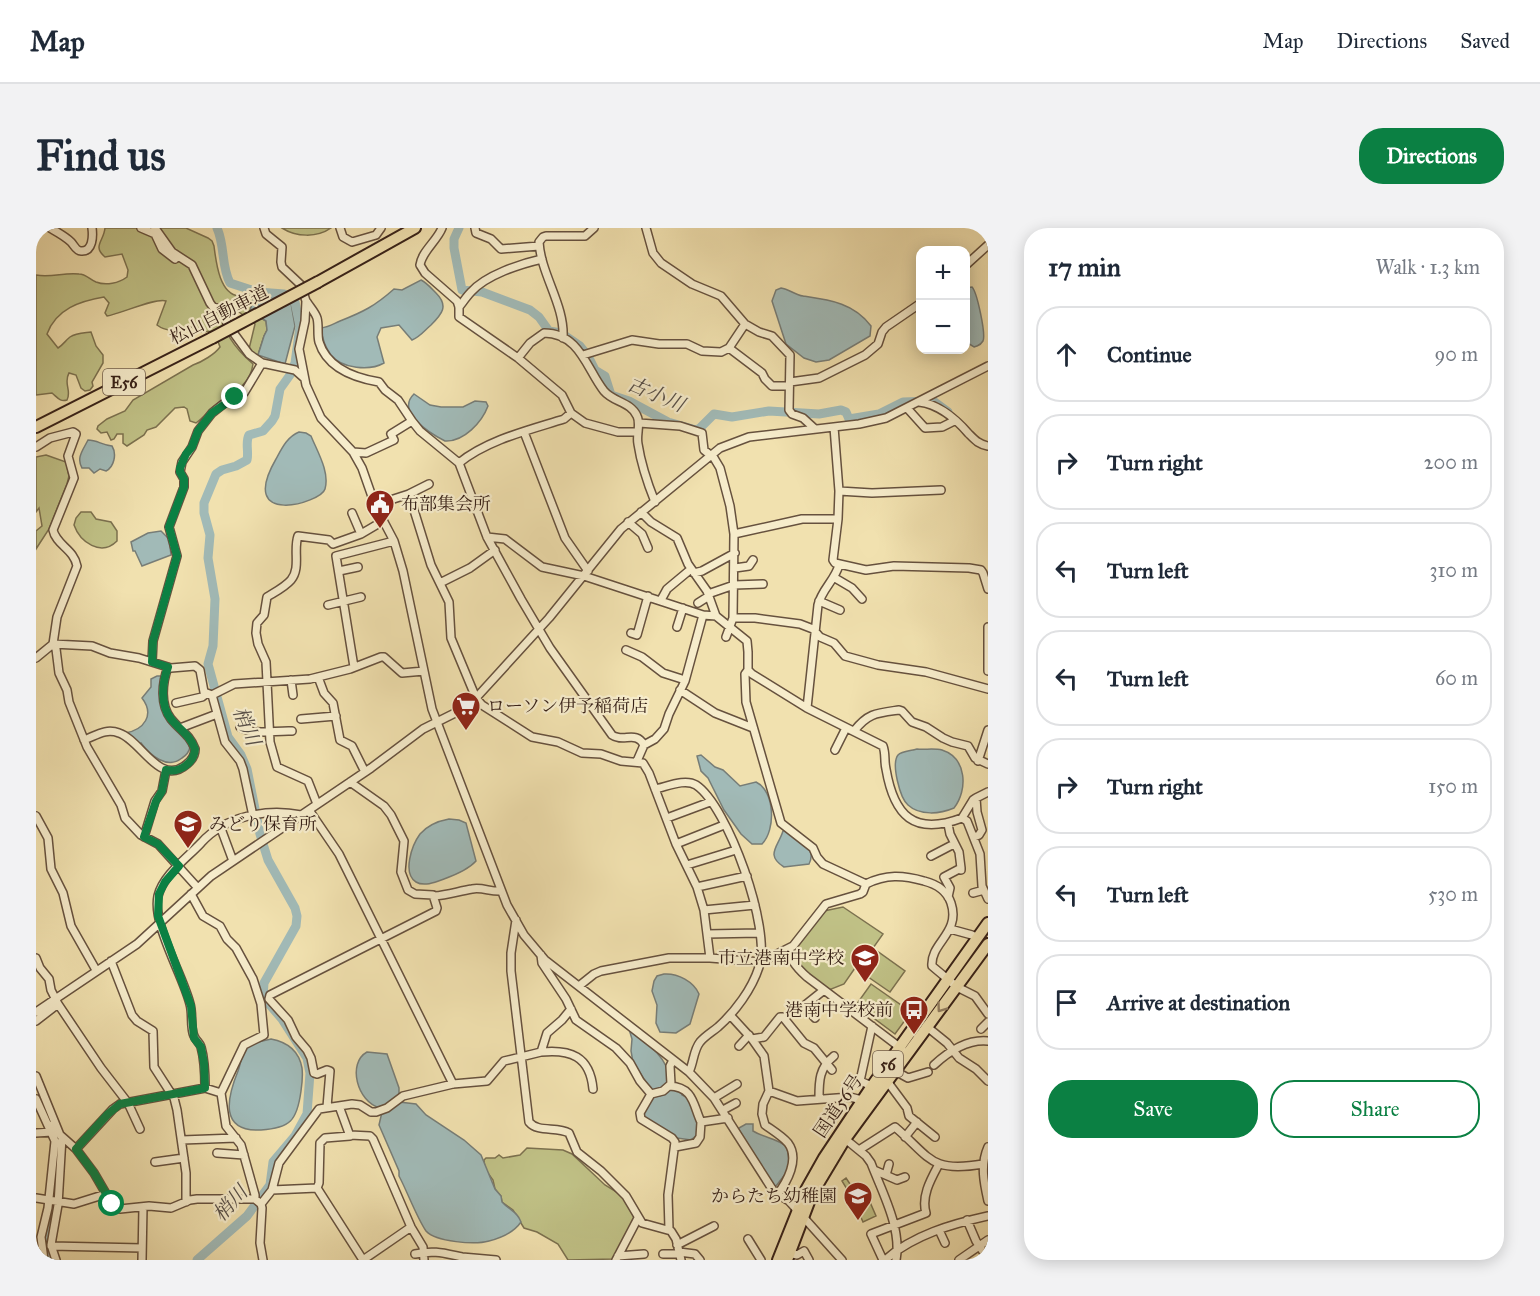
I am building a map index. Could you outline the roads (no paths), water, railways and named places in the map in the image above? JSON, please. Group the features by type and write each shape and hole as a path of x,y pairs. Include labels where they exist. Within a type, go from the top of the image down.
{"highway":[{"name":"松山自動車道","path":"36,427 212,338 415,228"},
{"name":"国道56号","path":"778,1260 800,1213 862,1100 924,1024 952,984 988,923"},
{"name":"国道56号","path":"952,984 988,944"},
{"name":"国道56号","path":"842,1136 895,1071 904,1050"},
{"name":"国道56号","path":"788,1256 800,1213"}],"street":[{"path":"50,228 82,251 89,248 92,242 92,228"},
{"path":"141,228 154,234 168,255 180,261 186,261"},
{"path":"155,228 172,252 192,265 210,303 213,307 224,310 227,324 249,354 262,363 291,368 304,378"},
{"path":"264,228 266,234 282,247 280,262 282,267 300,285 306,301 317,318 318,336 322,348 334,364 357,377 379,382 398,400 420,431 459,463 487,537 539,630 612,735 618,738 636,737 644,746"},
{"path":"340,228 343,237 352,242 376,235 381,228"},
{"path":"442,228 439,236 423,256 420,265 425,273 453,297 459,307"},
{"path":"475,228 476,233 491,239 501,249 539,246"},
{"path":"563,338 564,324 542,259 540,239 585,236 594,228"},
{"path":"646,228 655,257 692,284 722,296 745,324 772,336 790,355 789,410 792,414 803,418 815,429"},
{"path":"970,261 988,245"},
{"path":"542,259 516,265 479,285 471,291 459,307 458,315 518,358 562,396 571,413 594,427 618,432 636,432"},
{"path":"306,301 305,321 299,345 304,378 312,402 321,418 352,452 362,468 375,505 394,541 404,571 423,671 436,722 501,891 524,935 541,955 689,1072 723,1110 777,1195 789,1201 842,1260"},
{"path":"729,348 762,373 772,386 819,378 865,355 878,344 886,327 916,306"},
{"path":"583,355 632,340 659,344 687,344 702,351 721,352 729,348 745,324"},
{"path":"518,358 539,335 551,333 563,338 583,355 605,393 629,406 637,415 639,423 636,432 644,475 655,502"},
{"path":"152,662 153,641 177,556 169,527 184,487 184,479 180,472 182,462 206,420 226,402 244,393 262,363"},
{"path":"36,1021 96,970 137,944 197,887 232,861 350,783 423,729 457,712 476,698 539,630 628,522 710,455 732,442 749,437 874,421 920,402 988,366"},
{"path":"920,402 938,407 975,441 988,446"},
{"path":"907,408 925,428 942,428 954,421"},
{"path":"459,463 467,457 524,432 564,419 571,413"},
{"path":"352,452 366,453 394,440 391,434 412,421"},
{"path":"639,423 680,426 701,432 704,450 720,468 730,506 735,553 733,618 726,637"},
{"path":"834,427 839,491 833,560 839,565 866,570 894,566 976,568 983,573 988,589"},
{"path":"36,447 56,436 73,432 76,434 68,456 74,478 53,530 56,538 75,557 77,566 57,617 53,644 69,702 84,740 126,818 137,832 158,844 197,887"},
{"path":"524,432 565,538 586,573"},
{"path":"375,505 409,494 429,484"},
{"path":"839,491 872,493 941,490"},
{"path":"409,494 431,565 449,602 451,638 476,698 482,705 531,737 558,742 582,753 601,754 621,761 643,762 676,844 697,887 704,910 710,958"},
{"path":"641,512 651,522 677,538 693,571 709,595 716,616 747,641 748,670 745,674 745,691 753,728 781,823 813,848 823,864 866,884 892,876 905,876 931,883 942,890 948,897 954,915 951,929 932,960 935,970 952,984 975,996 988,1014"},
{"path":"352,513 361,534"},
{"path":"734,534 802,519 838,519"},
{"path":"333,544 361,534 383,521"},
{"path":"628,522 642,534 648,548"},
{"path":"317,804 308,781 277,767 270,742 266,662 256,633 257,623 264,615 266,599 294,575 298,536 329,540 333,544 354,667"},
{"path":"487,537 505,539 542,567 586,573 600,582 703,615 716,616"},
{"path":"336,556 394,541"},
{"path":"440,583 479,563 495,550"},
{"path":"661,600 667,589 693,571 702,571 735,553"},
{"path":"735,568 749,566 753,560"},
{"path":"807,708 819,601 834,578 839,565"},
{"path":"339,571 358,567"},
{"path":"834,578 852,588 862,599"},
{"path":"698,603 709,595 734,585 763,584"},
{"path":"631,633 637,635 648,596"},
{"path":"328,604 361,597"},
{"path":"819,601 840,610"},
{"path":"677,627 683,608"},
{"path":"637,761 644,746 656,739 664,729 685,680 703,615"},
{"path":"733,618 782,621 813,629 820,637 834,643 845,656 878,665 926,672 988,689"},
{"path":"988,627 988,671"},
{"path":"36,658 53,644 93,646 110,653 168,667 197,667 200,670 203,690 209,695 225,742 243,769 255,815"},
{"path":"626,650 642,657 663,673 685,680"},
{"path":"176,703 209,695 234,684 318,677 381,657 402,673 423,671"},
{"path":"168,667 164,681 164,700 169,717 192,739 195,749 193,758 182,768"},
{"path":"748,670 807,708 884,749 885,768 893,796 902,813 920,823 948,824 962,818 973,800 988,792"},
{"path":"318,677 324,693 333,704 340,740 352,746 365,772"},
{"path":"291,680 293,695"},
{"path":"680,690 715,713 753,728"},
{"path":"854,731 861,721 870,715 899,710 912,722 926,726 943,738 969,746 978,761 988,764"},
{"path":"180,728 217,714"},
{"path":"301,719 336,716"},
{"path":"240,727 270,732 292,732"},
{"path":"835,750 846,728"},
{"path":"84,740 108,730 121,733 136,743 158,766 166,770 175,771 197,762"},
{"path":"978,761 988,730"},
{"path":"144,837 156,801 162,791 166,770"},
{"path":"350,783 384,806 391,815 404,841 401,872 408,890 415,894 434,896 473,889 488,892 501,891"},
{"path":"655,789 670,785 692,784 697,786 710,802 724,825 747,876 755,905 759,933 761,962 751,985 730,1015 701,1041 695,1051 689,1072"},
{"path":"974,837 982,830 976,798"},
{"path":"667,818 710,802"},
{"path":"309,810 339,854 453,1084"},
{"path":"205,1088 204,1063 201,1047 194,1038 191,1006 158,916 159,894 165,882 179,866 211,832 220,826 255,815 274,812 301,815"},
{"path":"36,816 48,838 51,869 63,893 71,926 96,970"},
{"path":"962,818 968,824 985,862 984,890 988,898"},
{"path":"948,824 959,852 961,869 944,877 950,888 948,897"},
{"path":"676,844 724,825"},
{"path":"220,826 232,861"},
{"path":"931,856 954,844"},
{"path":"687,865 736,850"},
{"path":"697,887 747,876"},
{"path":"579,986 601,971 649,960 710,958 761,962 777,952 789,949 826,904 860,894 866,884"},
{"path":"974,893 984,890"},
{"path":"191,894 203,916 220,926 227,939 236,948 253,979 261,1004 264,1035 244,1045 221,1093 226,1126 241,1145 259,1202 260,1243 263,1260"},
{"path":"327,1107 330,1071 314,1073 307,1050 288,1020 269,999 270,994 436,911 434,896"},
{"path":"704,910 755,905"},
{"path":"516,920 511,962 529,1122 532,1126 561,1129 569,1133 577,1152 601,1171 626,1196 638,1218 647,1225 669,1229 673,1233 679,1253"},
{"path":"951,929 972,935"},
{"path":"707,934 759,933"},
{"path":"789,949 789,955 799,970 904,1050"},
{"path":"541,955 542,963 567,999 579,1024 616,1048 630,1063 640,1081 651,1094"},
{"path":"36,958 40,968 49,979 57,1002 101,1068 128,1103 140,1129"},
{"path":"111,961 132,1015 153,1031 154,1067 176,1104 184,1158 186,1202"},
{"path":"815,1018 804,1006 824,990"},
{"path":"36,1012 57,1002"},
{"path":"541,1052 547,1033 571,1009"},
{"path":"730,1015 764,1056 769,1091 763,1104 763,1120 765,1125 788,1143 791,1151 789,1177 777,1195"},
{"path":"739,1046 750,1037 764,1037 780,1017 783,1017 804,1043 814,1048 832,1070"},
{"path":"981,1029 988,1022"},
{"path":"924,1024 940,1036 959,1058 976,1069 988,1081"},
{"path":"872,1026 860,1081 872,1086"},
{"path":"934,1065 953,1051 978,1041 988,1041"},
{"path":"36,1098 56,1132 76,1149 94,1173 112,1204 120,1209 171,1208 197,1199 259,1202 272,1190 279,1162 319,1109 360,1105 371,1112 376,1112 387,1108 403,1096 453,1084 487,1081 504,1061 522,1056 541,1052 572,1053 588,1069 593,1089"},
{"path":"819,1098 820,1076 826,1063 834,1056"},
{"path":"669,1229 668,1195 675,1147 672,1137 641,1119 640,1113 651,1094 663,1091 669,1086 672,1079 670,1066 674,1060"},
{"path":"895,1071 908,1078 928,1072"},
{"path":"36,1076 56,1132 58,1202 51,1246 56,1260"},
{"path":"887,1081 907,1108 907,1113 935,1137"},
{"path":"714,1098 737,1084"},
{"path":"669,1086 677,1087 694,1100 701,1122 700,1137 696,1143 675,1147"},
{"path":"76,1149 120,1104 205,1088 221,1093"},
{"path":"769,1091 796,1101 850,1097 862,1100"},
{"path":"723,1110 736,1103"},
{"path":"339,1106 350,1135"},
{"path":"701,1122 728,1118"},
{"path":"905,1137 917,1122"},
{"path":"859,1150 893,1127 921,1153 939,1164 961,1168 983,1164"},
{"path":"36,1133 56,1132"},
{"path":"44,1260 41,1237 49,1200 56,1132"},
{"path":"317,1188 320,1143 325,1138 350,1135 370,1136 373,1138 411,1227 420,1241 424,1256"},
{"path":"842,1136 871,1163 894,1227 898,1248 896,1260"},
{"path":"182,1140 236,1138"},
{"path":"988,1147 983,1164 988,1201"},
{"path":"217,1153 244,1155"},
{"path":"155,1162 184,1158"},
{"path":"886,1175 889,1164"},
{"path":"939,1164 926,1193 926,1213 871,1234 884,1260 898,1248 939,1230 967,1220 988,1216"},
{"path":"874,1170 897,1180 905,1177"},
{"path":"272,1190 317,1188"},
{"path":"317,1188 363,1260 411,1227"},
{"path":"36,1198 74,1204 106,1194"},
{"path":"142,1260 143,1207"},
{"path":"617,1258 638,1218"},
{"path":"967,1220 988,1259"},
{"path":"679,1253 714,1226"},
{"path":"939,1230 945,1243"},
{"path":"748,1239 760,1260"},
{"path":"959,1260 988,1240"},
{"path":"51,1246 142,1248"},
{"path":"415,1254 424,1256 438,1251 463,1257 496,1260"},
{"path":"788,1256 804,1251 809,1260"},
{"path":"617,1258 644,1254"},
{"path":"663,1254 695,1254 700,1260"}],"water":[{"path":"421,280 440,298 443,306 438,317 420,336 412,340 399,325 381,328 377,337 384,363 378,366 364,368 349,366 331,355 324,342 321,328 362,311 394,289 402,290"},
{"path":"970,287 974,290 978,304 984,337 981,344 974,347 970,344"},
{"path":"781,288 849,307 871,326 870,336 829,360 816,362 804,358 786,344 772,301 776,290"},
{"path":"254,296 280,297 291,303 295,326 285,364 258,355 267,330 266,321 250,311"},
{"path":"414,394 430,405 441,407 463,407 475,401 486,402 488,406 481,418 465,435 445,441 424,428 412,415 409,401"},
{"path":"299,432 311,436 326,476 325,489 320,495 297,504 273,503 266,495 266,481 283,447 291,437"},
{"path":"88,440 112,446 114,460 106,471 100,469 94,473 89,468 82,468 80,457"},
{"path":"161,531 169,539 171,555 142,566 133,551 131,542 148,533"},
{"path":"162,676 163,701 190,747 185,756 171,762 159,760 141,743 139,744 125,733 138,729 145,721 148,710 142,698 151,687 151,679"},
{"path":"917,749 942,750 956,760 963,775 963,784 959,801 954,808 936,813 924,812 913,809 905,801 897,781 896,759 904,752"},
{"path":"701,755 715,767 723,770 740,786 756,782 767,794 771,821 767,838 762,844 752,844 741,834 724,810 708,778 701,771 697,756"},
{"path":"449,819 466,823 476,861 461,872 437,881 426,884 416,882 412,878 409,866 417,839 429,826"},
{"path":"785,830 809,848 811,858 809,864 784,867 775,859 774,850"},
{"path":"664,974 685,979 699,994 690,1024 676,1033 660,1032 656,1023 657,1005 652,991 657,976"},
{"path":"629,1029 655,1051 666,1065 670,1081 663,1089 651,1090 633,1062"},
{"path":"271,1039 287,1045 295,1052 300,1062 302,1086 297,1109 285,1125 271,1129 248,1129 238,1125 232,1119 229,1102 231,1092 246,1045"},
{"path":"367,1052 387,1054 399,1088 399,1096 380,1108 365,1098 357,1082 357,1065"},
{"path":"671,1089 680,1091 688,1098 698,1124 698,1134 691,1140 677,1138 643,1117 642,1111 651,1097 660,1096"},
{"path":"399,1102 416,1104 426,1115 464,1140 481,1155 502,1202 515,1213 521,1222 515,1229 498,1238 475,1243 438,1238 426,1231 399,1176 399,1171 379,1125 382,1112"},
{"path":"746,1124 753,1124 753,1131 787,1147 790,1168 776,1186 739,1130"}],"waterway":[{"name":"梢川","path":"197,1260 247,1216 270,1185 273,1162 295,1136 307,1114 310,1073 307,1058 282,1019 263,997 264,983 296,926 297,916 295,908 268,860 260,834 247,769 241,755 228,737 208,664 213,646 215,599 208,558 210,535 204,513 204,503 216,474 247,460 249,435 263,431 275,416 280,389 295,363 300,326 295,302 284,294 258,292 230,283 225,270 217,228"},
{"name":"古小川","path":"459,228 454,239 454,248 462,290 482,292 530,310 539,317 549,331 561,333 580,346 595,370 605,376 611,395 629,401 668,422 696,430 714,414 732,417 769,411 819,414 841,410 846,412 849,419 879,414 903,402 933,401 948,412"},
{"path":"51,1260 46,1239 56,1194"}],"place":[{"name":"布部集会所","path":"380,530"},
{"name":"ローソン伊予稲荷店","path":"466,732"},
{"name":"みどり保育所","path":"188,850"},
{"name":"市立港南中学校","path":"865,984"},
{"name":"港南中学校前","path":"914,1036"},
{"name":"からたち幼稚園","path":"858,1222"}]}
